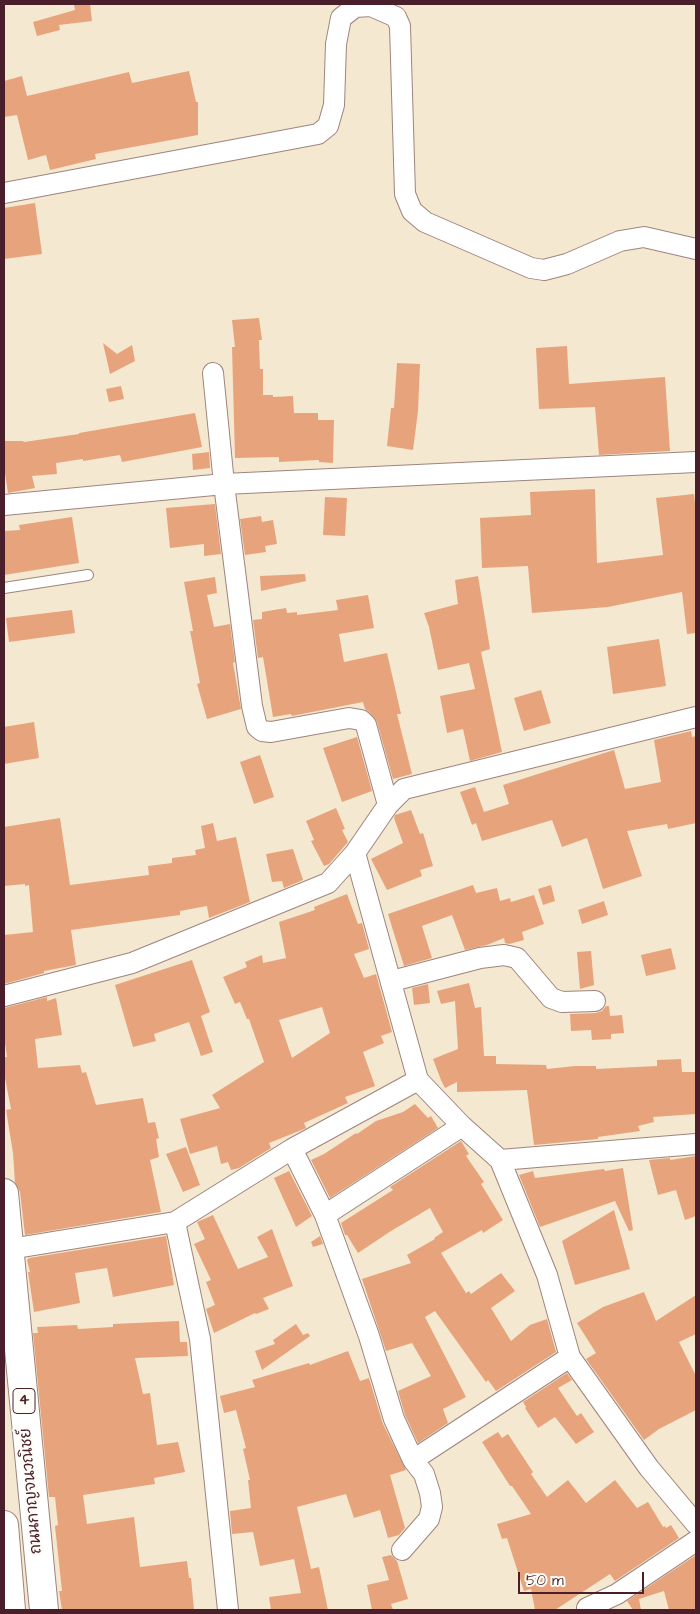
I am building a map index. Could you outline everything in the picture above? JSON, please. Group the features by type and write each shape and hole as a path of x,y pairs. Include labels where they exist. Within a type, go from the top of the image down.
{"highway":[{"name":"ถนนกาญจนวณิชย์","path":"4,1193 44,1610"},
{"name":"ถนนกาญจนวณิชย์","path":"4,1524 12,1610"}],"street":[{"path":"4,193 318,134 328,126 334,105 336,44 342,11 355,7 371,6 396,16 400,26 405,194 412,211 426,222 531,268 544,270 567,264 620,241 644,236 696,249"},
{"path":"213,373 224,484 252,706 258,727 262,731 271,732 349,718 361,720 366,725 388,805"},
{"path":"4,505 224,484 696,462"},
{"path":"4,996 141,959 328,883 355,853 388,805 404,789 696,717"},
{"path":"355,853 418,1080 462,1126 500,1160 547,1275 570,1357 649,1468 696,1524"},
{"path":"392,981 480,958 504,956 517,958 551,998 562,1002 595,1001"},
{"path":"10,1249 176,1222 292,1149 418,1080"},
{"path":"325,1214 462,1126"},
{"path":"500,1160 696,1144"},
{"path":"292,1149 325,1214 369,1336 394,1419 413,1460 424,1474 430,1493 432,1507 429,1520 402,1550"},
{"path":"176,1222 200,1339 228,1610"},
{"path":"413,1460 570,1357"},
{"path":"587,1608 617,1594 696,1542"}],"lane":[{"path":"4,588 88,575"}],"building":[{"path":"90,4 92,21 59,25 60,30 37,36 33,22 75,10 74,5"},
{"path":"189,71 196,102 198,102 198,135 95,154 96,159 50,170 46,155 28,160 17,115 4,117 4,81 22,76 27,96 129,72 132,83"},
{"path":"35,203 42,254 4,259 4,208"},
{"path":"259,318 262,340 259,340 260,369 263,369 263,395 273,395 273,397 293,396 294,413 318,413 318,420 334,420 333,463 319,462 319,460 279,462 279,457 235,458 232,347 235,347 232,320"},
{"path":"103,343 117,354 132,345 135,361 110,374"},
{"path":"567,346 569,384 665,377 670,451 599,455 595,407 539,409 536,348"},
{"path":"397,363 420,364 418,411 413,450 387,446 391,408 394,408"},
{"path":"121,386 124,399 109,402 106,389"},
{"path":"195,413 202,447 122,462 120,455 56,463 57,474 32,476 35,488 8,493 4,467 4,441 24,442 79,434"},
{"path":"209,452 210,468 193,470 192,454"},
{"path":"595,489 597,563 663,555 656,498 694,494 696,512 696,633 687,634 682,592 608,607 532,613 528,566 482,568 480,518 531,515 530,492"},
{"path":"325,497 347,498 345,536 323,535"},
{"path":"215,504 221,554 204,556 204,544 170,548 166,508"},
{"path":"261,516 262,522 273,520 277,544 265,546 266,552 245,555 240,519"},
{"path":"72,517 79,563 4,575 4,531 20,530 19,525"},
{"path":"305,574 306,581 261,591 260,576"},
{"path":"478,576 490,649 481,652 502,752 470,761 463,729 447,733 440,696 475,689 469,663 438,670 429,627 424,613 458,604 455,580"},
{"path":"215,577 217,593 207,595 214,627 230,624 235,662 233,663 241,709 207,719 197,684 200,683 190,631 193,631 184,582"},
{"path":"368,595 374,628 339,634 344,662 387,653 401,714 397,714 412,774 393,779 377,722 365,709 363,702 292,716 291,714 273,717 263,657 258,658 253,620 262,619 262,612 286,608 287,613 297,612 297,615 338,610 336,600"},
{"path":"72,610 75,633 9,642 6,618"},
{"path":"659,639 666,686 613,694 607,647"},
{"path":"541,690 551,723 524,731 514,698"},
{"path":"34,722 39,758 4,764 4,727"},
{"path":"691,731 692,737 696,736 696,823 668,829 667,824 627,831 642,876 603,889 587,838 562,847 552,820 482,841 476,823 472,825 460,792 475,787 484,812 509,804 503,785 614,750 625,789 661,782 654,740"},
{"path":"357,737 372,791 342,802 323,748"},
{"path":"260,755 274,797 254,804 240,762"},
{"path":"336,808 345,829 342,830 348,842 329,864 324,866 311,841 314,840 306,821"},
{"path":"411,810 420,834 423,833 433,866 420,870 422,876 387,890 371,859 403,843 394,818 395,815"},
{"path":"60,818 70,885 149,875 148,866 172,863 172,858 196,855 195,850 205,848 201,826 213,823 217,841 236,837 250,902 209,918 207,906 180,911 180,915 71,930 76,965 44,971 44,973 4,984 4,935 33,932 29,885 4,886 4,827"},
{"path":"293,849 303,880 284,888 282,881 272,882 266,854"},
{"path":"473,885 476,893 497,888 500,901 510,898 511,902 534,895 544,924 522,932 524,940 509,944 505,943 504,938 487,945 465,950 452,915 422,926 432,958 404,966 388,914"},
{"path":"551,885 555,901 543,905 538,889"},
{"path":"347,894 358,924 362,923 369,949 354,954 364,978 376,974 392,1032 381,1036 384,1043 363,1052 375,1086 345,1097 348,1103 304,1123 306,1128 269,1143 271,1148 239,1168 231,1170 228,1162 221,1164 217,1146 190,1154 180,1119 220,1108 212,1095 264,1062 249,1019 247,1019 240,1002 235,1004 223,977 247,967 245,962 262,955 263,963 286,958 279,922 315,910 314,907","holes":["322,1007 330,1033 292,1058 279,1020"]},
{"path":"604,901 608,915 582,924 578,910"},
{"path":"671,948 676,969 646,976 641,955"},
{"path":"591,951 594,985 580,989 577,952"},
{"path":"192,960 210,1012 201,1016 213,1052 201,1056 189,1022 154,1034 156,1041 133,1047 115,985"},
{"path":"469,983 475,1008 481,1007 484,1056 496,1056 496,1064 546,1065 547,1069 596,1066 596,1069 657,1066 657,1060 681,1059 682,1072 696,1072 696,1114 653,1117 654,1122 638,1126 640,1131 598,1137 598,1139 534,1145 527,1090 457,1092 457,1082 445,1088 441,1080 433,1059 458,1049 455,1001 441,1004 437,991"},
{"path":"428,984 430,1003 414,1005 412,988"},
{"path":"47,997 47,1001 56,998 62,1035 35,1039 38,1068 80,1065 82,1073 86,1072 96,1105 143,1098 148,1123 155,1122 159,1138 156,1139 159,1157 150,1160 161,1212 25,1235 20,1192 15,1183 13,1153 6,1110 11,1109 4,1073 4,1057 7,1057 4,1036 4,1008"},
{"path":"606,1006 609,1006 610,1016 622,1015 624,1033 611,1034 611,1039 592,1040 591,1030 571,1031 570,1014 596,1013 602,1011"},
{"path":"415,1104 428,1118 431,1116 438,1128 330,1198 311,1160 324,1154 376,1121 403,1112"},
{"path":"461,1141 469,1154 466,1156 484,1182 481,1184 503,1220 483,1233 482,1230 441,1253 466,1293 469,1291 471,1294 501,1273 515,1291 491,1308 511,1341 530,1325 547,1319 556,1352 496,1391 488,1380 486,1382 435,1311 425,1317 466,1397 443,1409 448,1423 418,1443 405,1415 398,1391 431,1376 412,1343 386,1351 362,1279 411,1263 407,1255 435,1239 443,1232 430,1208 358,1253 347,1235 345,1235 341,1223 393,1190 390,1187"},
{"path":"186,1147 200,1185 183,1192 166,1154"},
{"path":"696,1156 696,1216 685,1220 676,1190 658,1195 649,1160 670,1158 670,1160"},
{"path":"623,1168 633,1230 629,1231 615,1201 540,1227 519,1175 533,1171 535,1178"},
{"path":"289,1171 312,1216 296,1227 274,1178"},
{"path":"614,1210 630,1269 575,1285 562,1241"},
{"path":"213,1215 238,1269 268,1257 257,1237 272,1229 293,1286 263,1298 269,1309 255,1313 214,1333 206,1309 215,1305 206,1282 211,1280 194,1244 205,1239 197,1222"},
{"path":"166,1236 174,1285 113,1297 107,1268 75,1273 80,1303 34,1312 28,1272 30,1272 27,1260 29,1258"},
{"path":"320,1236 323,1244 313,1247 311,1242"},
{"path":"644,1292 656,1321 696,1295 696,1334 679,1342 696,1376 696,1410 659,1429 644,1440 586,1359 596,1353 577,1323 603,1307"},
{"path":"179,1321 180,1342 187,1342 188,1356 135,1358 143,1394 150,1393 157,1445 178,1442 185,1472 154,1478 155,1484 83,1495 87,1524 134,1517 140,1567 187,1561 189,1578 191,1578 194,1610 62,1610 59,1591 62,1591 55,1526 58,1525 55,1497 49,1497 33,1333 38,1333 37,1327 77,1325 78,1329 113,1327 113,1324"},
{"path":"296,1324 303,1335 308,1333 310,1336 262,1370 255,1351 275,1344 273,1340"},
{"path":"348,1351 360,1381 369,1378 383,1424 406,1470 390,1475 405,1528 399,1535 388,1538 380,1510 354,1518 346,1494 297,1507 311,1569 319,1567 328,1610 271,1610 269,1597 301,1593 294,1559 260,1566 253,1532 232,1534 230,1511 251,1508 248,1480 250,1480 243,1449 246,1448 236,1410 224,1413 220,1396 255,1387 252,1380 309,1363 310,1365"},
{"path":"567,1373 572,1380 558,1388 577,1416 581,1413 594,1432 576,1444 555,1417 538,1428 523,1402"},
{"path":"498,1432 502,1438 508,1434 547,1497 568,1480 586,1503 615,1480 637,1508 648,1502 663,1527 665,1526 666,1528 671,1525 679,1538 615,1581 610,1574 555,1610 535,1610 531,1589 524,1591 507,1538 502,1539 497,1524 531,1514 512,1486 510,1486 482,1442"},
{"path":"391,1555 397,1561 408,1599 391,1604 393,1610 372,1610 367,1585 389,1580 382,1557"},
{"path":"696,1555 696,1609 669,1610 664,1591 639,1599 641,1610 633,1610 627,1601"}]}
